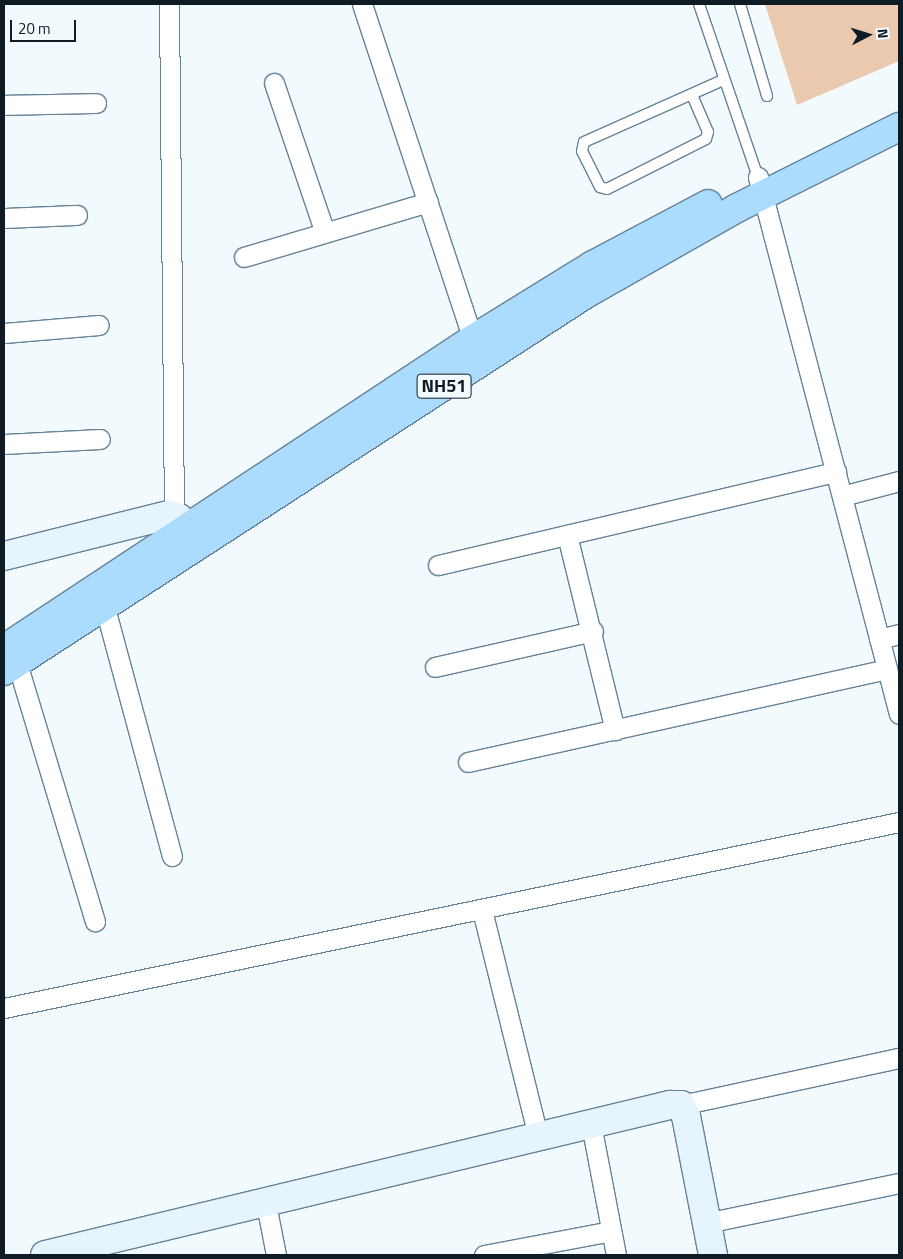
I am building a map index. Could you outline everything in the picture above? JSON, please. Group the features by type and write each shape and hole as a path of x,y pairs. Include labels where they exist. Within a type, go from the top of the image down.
{"highway":[{"name":"NH51","path":"8,661 105,608 584,295 761,186 899,108"},
{"name":"NH51","path":"8,661 177,524 593,265 761,186 899,128"}],"street":[{"path":"4,556 177,524 169,4"},
{"path":"362,4 474,340"},
{"path":"274,83 325,233"},
{"path":"4,105 96,103"},
{"path":"761,186 899,714"},
{"path":"244,257 428,202"},
{"path":"4,218 77,215"},
{"path":"4,333 99,326"},
{"path":"4,444 100,439"},
{"path":"438,565 836,472"},
{"path":"842,496 899,481"},
{"path":"567,535 593,631 615,730"},
{"path":"105,608 172,856"},
{"path":"435,667 593,631"},
{"path":"879,639 899,634"},
{"path":"8,661 95,922"},
{"path":"468,762 887,669"},
{"path":"4,1008 899,822"},
{"path":"482,910 538,1136"},
{"path":"46,1255 266,1204 538,1136 899,1058"},
{"path":"681,1105 686,1116 713,1255"},
{"path":"591,1124 616,1255"},
{"path":"706,1223 899,1183"},
{"path":"266,1204 276,1255"},
{"path":"484,1255 611,1231"}],"lane":[{"path":"699,4 723,80 761,186"},
{"path":"740,4 767,96"},
{"path":"692,95 708,132 706,139 607,189 600,187 582,151 584,142 723,80"}],"shaded area":[{"path":"765,4 899,4 899,61 797,105"}]}
